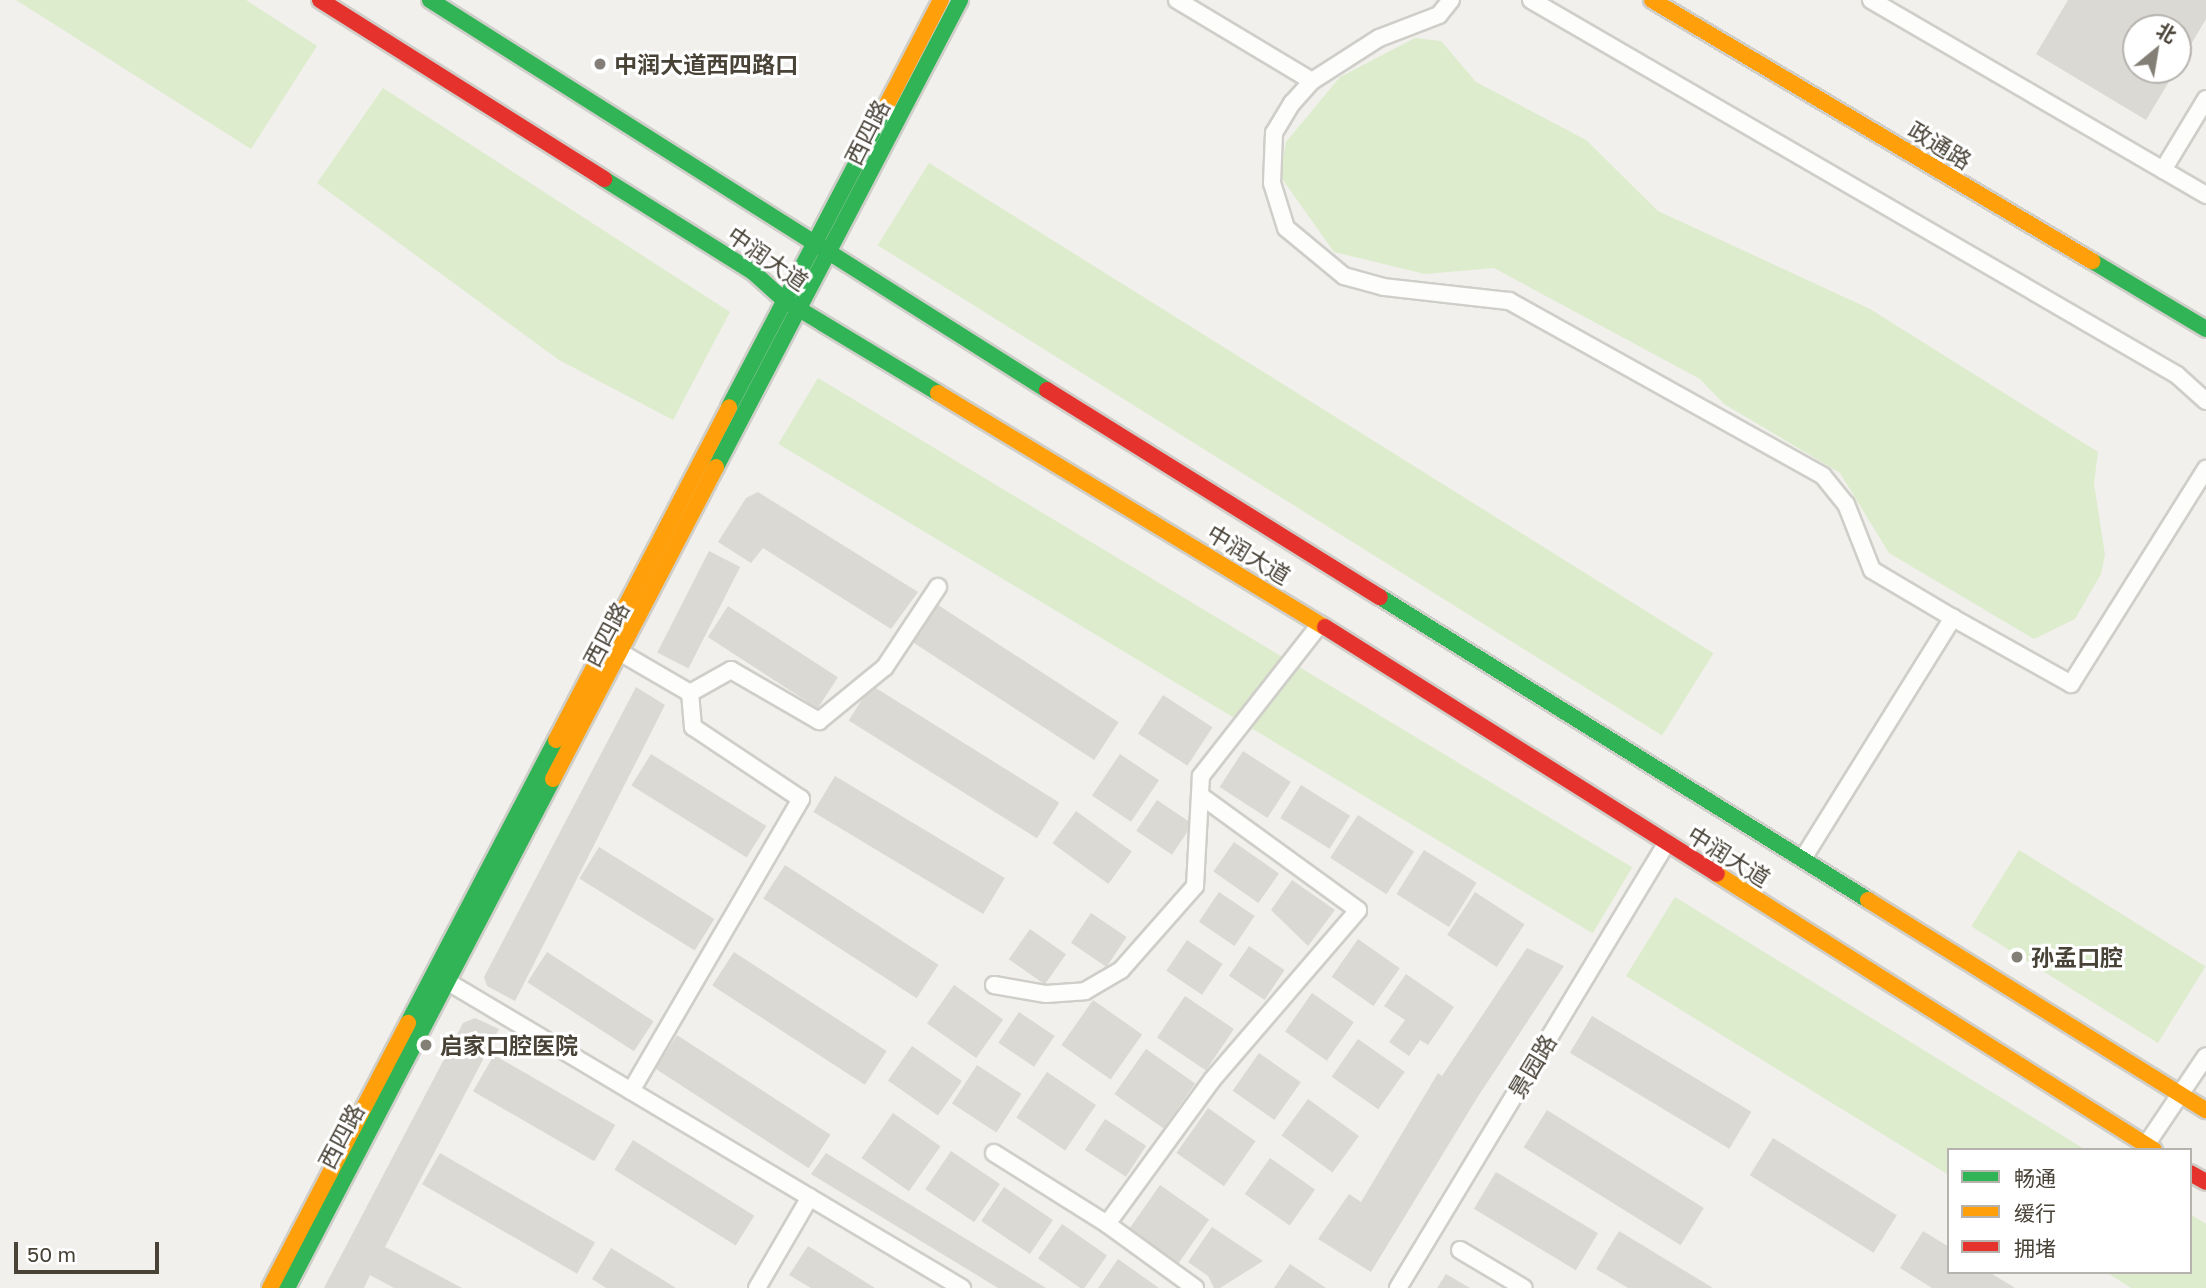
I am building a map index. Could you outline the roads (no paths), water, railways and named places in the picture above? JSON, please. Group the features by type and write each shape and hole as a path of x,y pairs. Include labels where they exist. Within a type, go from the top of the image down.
{"main road":[{"name":"中润大道","path":"320,0 753,272 784,300 1320,624 2150,1147"},
{"name":"中润大道","path":"430,0 830,255 2206,1110"},
{"name":"西四路","path":"287,1288 606,644 940,0"},
{"name":"西四路","path":"270,1288 621,653 802,309 960,0"},
{"name":"政通路","path":"1652,0 2206,329"}],"street":[{"path":"1177,0 1312,81"},
{"path":"1451,0 1439,15 1379,38 1312,81 1274,133 1272,183 1286,228 1317,257 1344,276 1384,287 1509,301 1703,409 1823,477 1846,504 1872,570 2071,684 2206,469"},
{"path":"1531,0 2177,375 2206,401"},
{"path":"1871,0 2206,195"},
{"path":"2163,170 2206,99"},
{"path":"690,693 730,670 819,721 885,667 937,587"},
{"path":"1804,858 1953,618"},
{"path":"994,985 1046,994 1085,991 1121,970 1195,887 1201,776 1223,744 1320,624"},
{"path":"606,644 690,693"},
{"path":"631,1091 802,799 693,727 690,693"},
{"path":"1107,1224 1213,1080 1358,910 1200,795"},
{"name":"景园路","path":"1398,1288 1666,844"},
{"path":"440,977 962,1288"},
{"path":"2150,1147 2180,1094 2206,1056"},
{"path":"994,1153 1107,1224 1195,1288"},
{"path":"757,1288 810,1197"},
{"path":"1460,1250 1524,1288"}],"place":[{"name":"中润大道西四路口","path":"600,64"},
{"name":"孙孟口腔","path":"2017,957"},
{"name":"启家口腔医院","path":"426,1045"}]}
